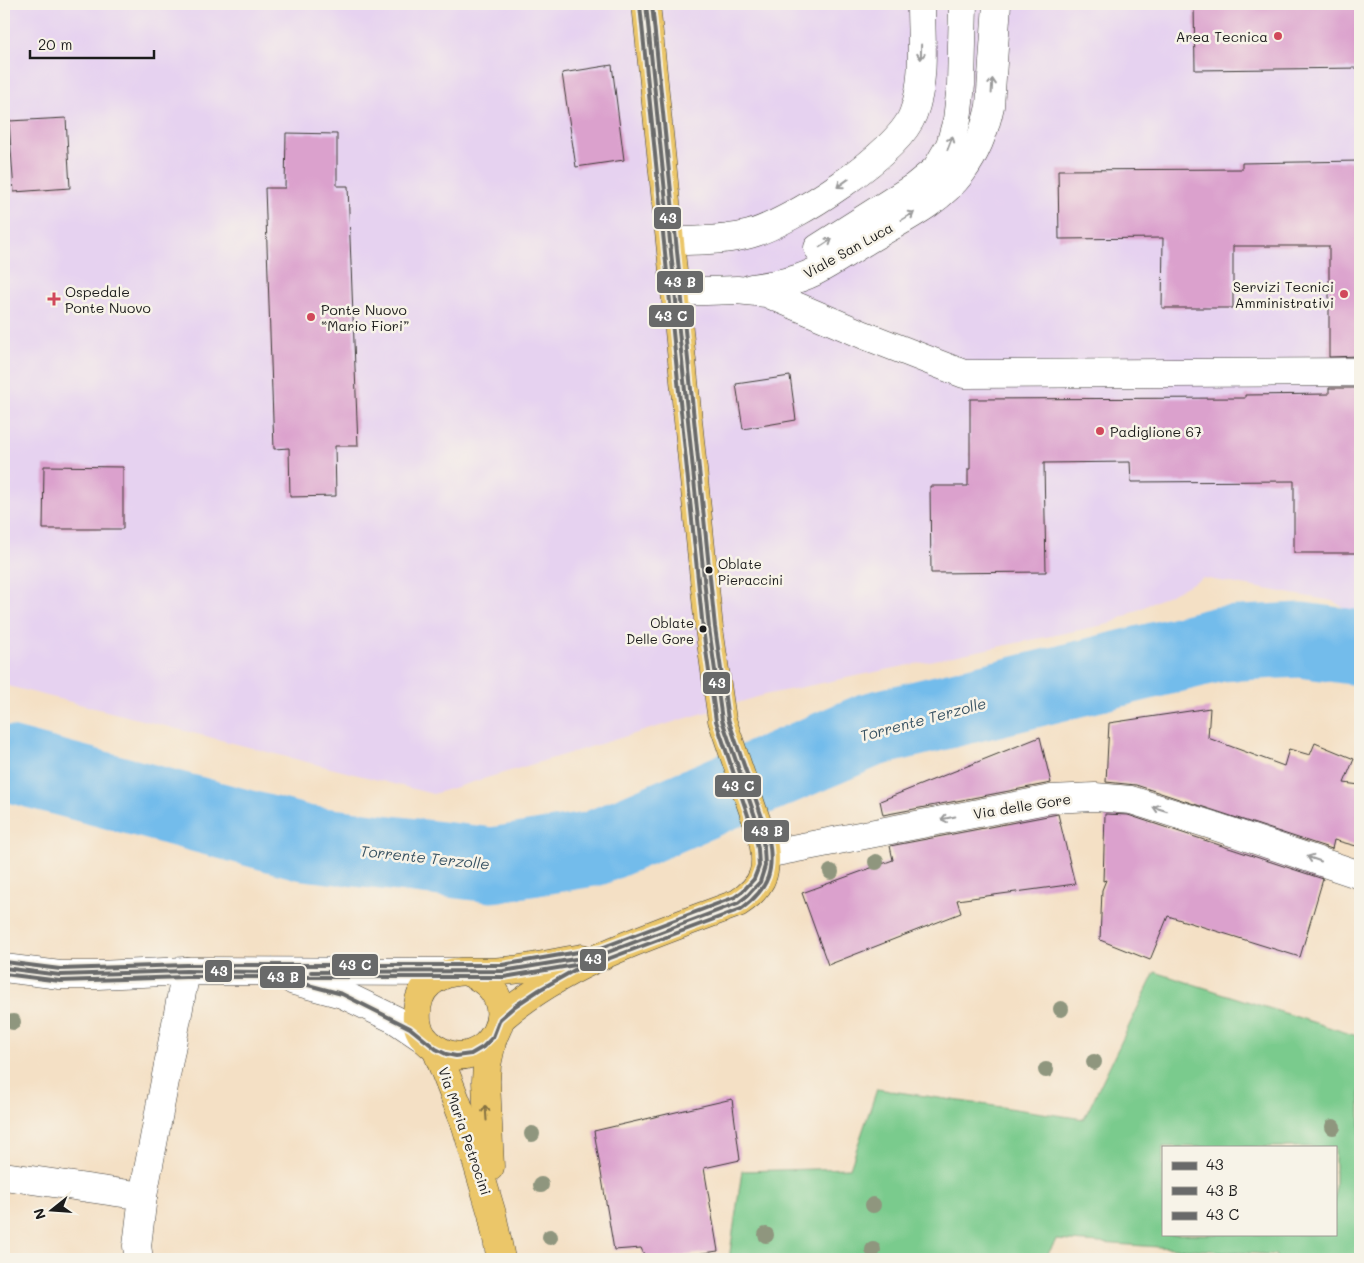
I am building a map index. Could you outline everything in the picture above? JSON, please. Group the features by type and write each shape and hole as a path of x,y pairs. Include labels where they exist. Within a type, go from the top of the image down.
{"main road":[{"path":"603,954 503,972 460,972 440,975 428,984 420,995 417,1009 418,1023 430,1044 446,1054 456,1056 471,1054 484,1048 497,1028 539,990 603,954 738,903 751,894 766,868 764,846 722,720 709,628 646,4"},
{"path":"460,972 478,976 489,984 496,994 500,1006 497,1028"},
{"name":"Via Maria Petrocini","path":"492,1214 485,1099 487,1065 497,1028"},
{"name":"Via Maria Petrocini","path":"430,1044 466,1126 492,1214 501,1259"}],"street":[{"path":"671,242 731,238 753,233 788,217 834,190 883,154 908,125 916,103 921,75 921,4"},
{"name":"Viale San Luca","path":"737,290 774,276 914,187 936,169 950,145 957,120 961,86 963,4"},
{"name":"Viale San Luca","path":"737,290 780,284 813,272 924,206 945,191 962,173 976,150 987,121 990,106 997,4"},
{"path":"676,292 737,290 766,293 864,335 964,374 1360,372"},
{"name":"Via delle Gore","path":"764,846 1051,799 1094,797 1131,800 1360,875"},
{"path":"4,968 60,975 186,971 460,972"},
{"path":"139,1259 137,1246 143,1196 186,971"},
{"path":"259,972 342,994 396,1020 430,1044"},
{"path":"4,1176 143,1196"}],"shaded area":[{"path":"4,4 1360,4 1360,618 1333,601 1203,578 1109,624 764,695 433,794 4,685"}],"green space":[{"path":"1155,972 1360,1037 1360,1259 1276,1259 1276,1255 1056,1240 1045,1259 729,1259 742,1171 850,1168 877,1089 1084,1119"}],"building":[{"name":"Area Tecnica","path":"1194,4 1360,4 1360,68 1195,70"},
{"path":"612,65 624,160 576,167 562,73"},
{"path":"66,118 70,188 14,192 9,121"},
{"name":"Ponte Nuovo “Mario Fiori”","path":"286,133 337,134 337,186 348,186 358,446 335,446 336,496 290,497 289,448 274,449 265,188 285,188"},
{"path":"1360,161 1360,356 1329,357 1329,246 1233,246 1233,308 1162,308 1163,238 1059,239 1058,170 1242,169 1242,163"},
{"path":"790,376 796,420 743,429 736,384"},
{"path":"1329,388 1360,388 1360,553 1294,553 1294,481 1131,482 1130,462 1044,463 1046,572 931,573 930,486 968,486 968,469 970,469 970,399 1245,398 1245,395 1329,394"},
{"path":"44,466 123,467 123,529 43,529"},
{"path":"1210,708 1208,738 1284,766 1289,749 1310,755 1315,743 1354,759 1344,783 1360,785 1360,847 1334,840 1332,849 1136,785 1106,782 1109,723"},
{"path":"1040,737 1051,783 883,815 880,801"},
{"path":"1058,814 1075,884 957,900 961,913 828,965 802,893 893,860 890,846"},
{"path":"1105,814 1128,815 1323,879 1300,957 1168,916 1150,960 1100,940 1102,890 1106,880 1103,881"},
{"path":"732,1099 740,1160 704,1168 718,1251 660,1259 646,1259 641,1248 614,1250 594,1131"}],"waterway":[{"name":"Torrente Terzolle","path":"4,763 305,843 492,865 593,849 870,730 1220,644 1301,640 1360,648"}],"transit line":[{"name":"43","path":"4,968 60,975 186,971 259,972 342,994 410,1028 436,1049 456,1056 471,1054 483,1047 493,1037 500,1019 539,990 603,954 738,903 760,882 765,866 762,837 722,720 709,628 646,4"},
{"path":"4,974 60,981 186,977 504,977 605,960 741,909 751,901 764,885 768,877 771,858 768,835 728,719 715,627 652,4"},
{"path":"5,962 60,969 186,965 502,965 601,948 735,897 754,879 759,866 756,839 716,721 703,629 640,5"},
{"name":"43","path":"311,972 503,971 575,959"}],"place":[{"name":"Area Tecnica","path":"1278,36"},
{"name":"Servizi Tecnici Amministrativi","path":"1344,294"},
{"name":"Ospedale Ponte Nuovo","path":"54,299"},
{"name":"Ponte Nuovo “Mario Fiori”","path":"311,317"},
{"name":"Padiglione 67","path":"1100,431"},
{"name":"Oblate Pieraccini","path":"709,570"},
{"name":"Oblate Delle Gore","path":"703,629"}]}
